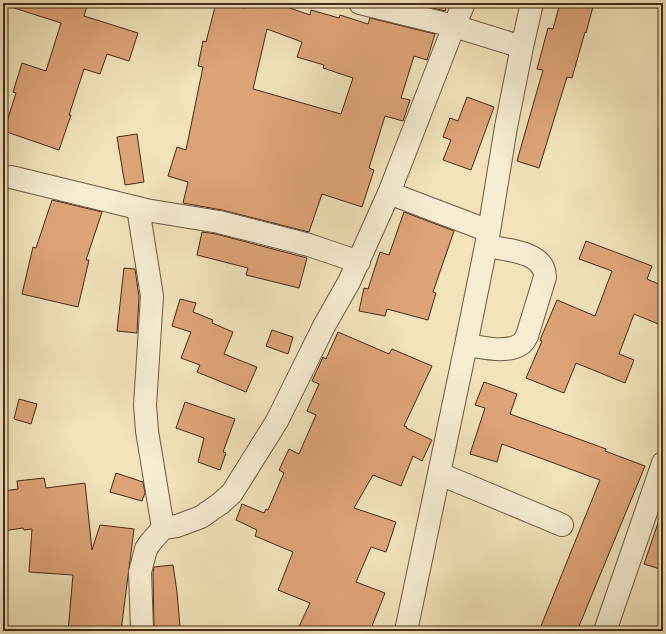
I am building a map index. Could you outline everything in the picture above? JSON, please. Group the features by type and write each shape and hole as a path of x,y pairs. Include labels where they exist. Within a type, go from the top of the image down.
{"street":[{"path":"360,3 454,26 522,47"},
{"path":"142,631 140,572 146,549 150,543 170,527 201,517 232,493 277,421 324,326 359,262 389,194 464,3"},
{"path":"406,631 466,345 487,239 506,127 532,3"},
{"path":"11,177 142,209 219,222 309,245 359,262"},
{"path":"389,194 487,239 536,258 541,263 545,272 545,277 527,336 522,343 514,348 507,349 466,345"},
{"path":"142,209 152,296 146,405 147,431 170,527"},
{"path":"605,631 662,467"},
{"path":"440,474 562,525"}],"building":[{"path":"11,3 88,3 84,16 138,33 129,61 107,54 100,74 84,69 59,150 4,131 16,93 13,92 22,63 46,71 61,23 11,7"},
{"path":"216,3 245,8 246,3 268,3 284,6 310,15 311,10 339,18 340,15 368,24 370,18 435,34 427,60 414,56 401,98 410,100 403,121 385,116 369,168 374,170 362,207 322,194 309,232 222,210 183,203 188,182 168,176 177,147 186,150 203,67 198,66 203,41 206,42","holes":["267,29 302,42 297,57 324,65 323,68 353,78 341,114 253,89"]},
{"path":"413,3 448,3 445,11"},
{"path":"560,3 594,3 572,78 567,77 539,168 517,161 543,70 537,69 548,28 553,29"},
{"path":"467,97 494,107 471,170 443,160 451,140 443,137 450,118 458,121"},
{"path":"137,134 144,182 125,185 117,137"},
{"path":"52,200 102,212 86,260 89,260 78,307 22,294 33,247 36,248"},
{"path":"404,212 454,231 433,292 436,293 428,320 387,309 385,316 359,311 364,288 368,289 380,252 389,255"},
{"path":"202,232 216,234 307,258 299,288 246,275 248,268 197,255"},
{"path":"586,241 652,266 647,279 663,286 663,326 634,314 619,354 634,360 625,383 576,363 564,393 526,378 542,341 540,340 557,300 595,316 612,271 579,259"},
{"path":"124,268 135,269 139,297 137,333 117,331"},
{"path":"180,299 196,303 193,312 213,320 212,323 233,332 224,354 257,367 246,392 197,372 200,365 181,358 191,332 172,326"},
{"path":"272,330 293,337 288,354 266,346"},
{"path":"338,332 389,354 392,349 432,366 404,426 432,440 422,461 413,456 401,486 373,475 354,508 396,522 386,552 371,547 356,582 385,593 370,631 297,631 310,603 278,590 293,552 255,536 257,530 236,520 242,504 264,513 266,509 268,510 284,473 279,470 289,449 299,454 316,415 307,411 319,384 312,381 323,357 326,359"},
{"path":"484,382 517,394 510,414 606,449 605,451 645,466 577,631 539,631 600,480 502,444 497,462 470,454 485,408 475,405"},
{"path":"19,399 37,404 31,424 14,419"},
{"path":"185,402 235,419 223,452 226,453 220,470 198,462 204,438 176,428"},
{"path":"116,473 143,482 145,493 142,501 110,492"},
{"path":"44,478 46,488 85,483 92,550 100,525 134,529 121,631 68,631 73,575 29,572 32,529 24,530 23,528 3,531 3,491 18,489 17,481"},
{"path":"660,517 663,518 663,570 644,564"},
{"path":"173,565 180,627 154,629 154,567"}]}
